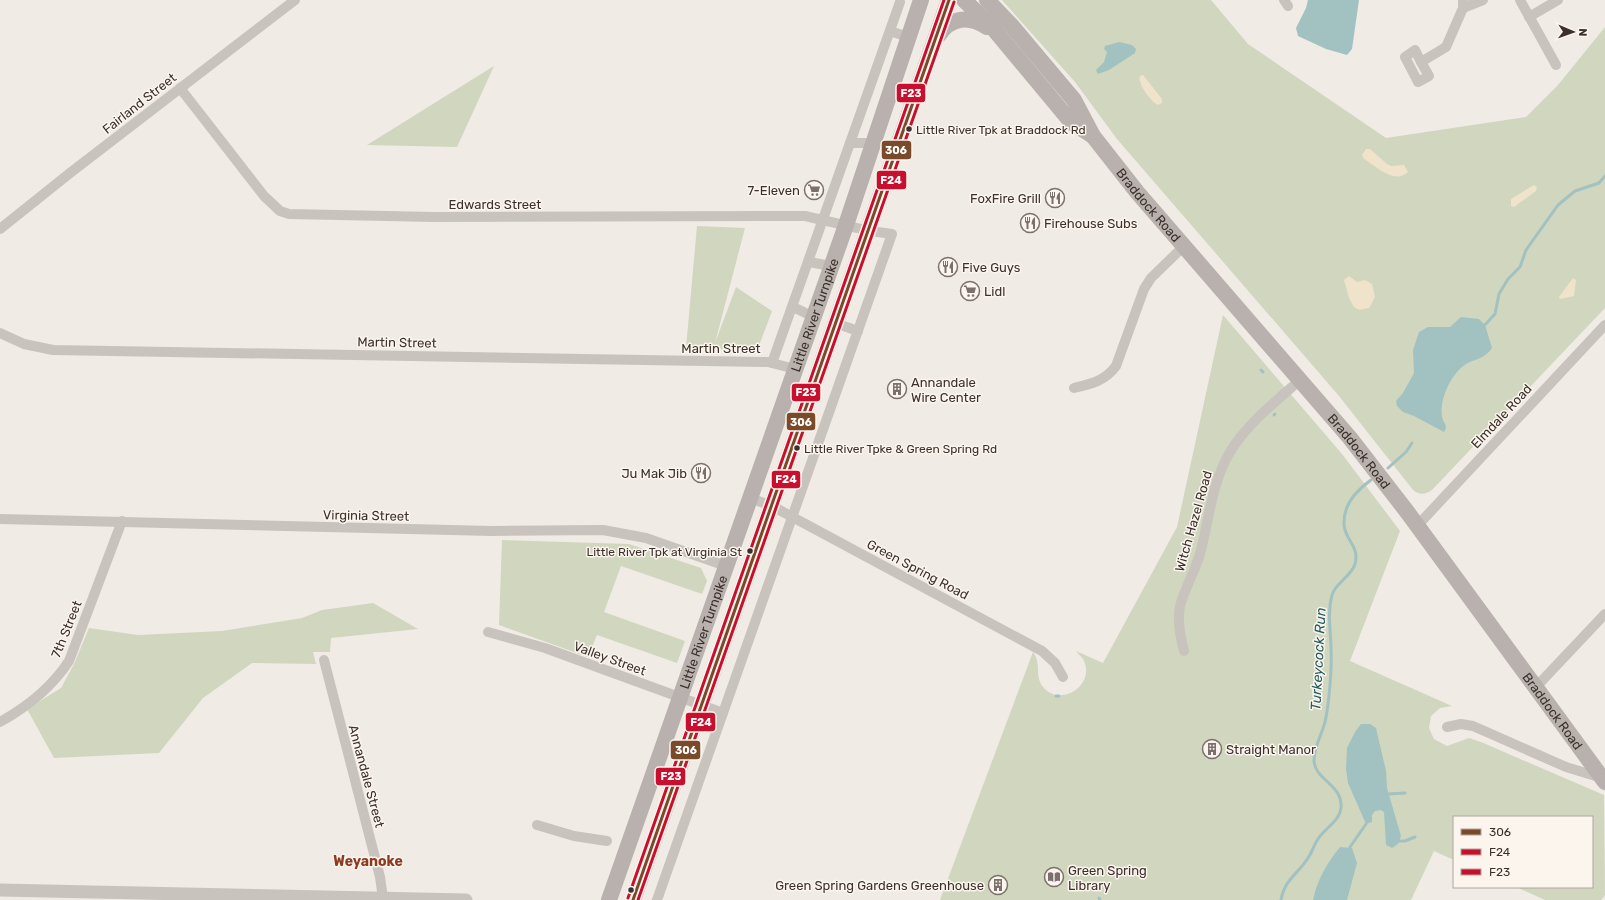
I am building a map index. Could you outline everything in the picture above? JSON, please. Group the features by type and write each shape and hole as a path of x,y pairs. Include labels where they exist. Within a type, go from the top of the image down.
{"main road":[{"name":"Little River Turnpike","path":"609,900 832,266 921,0"},
{"name":"Little River Turnpike","path":"633,900 949,0"},
{"name":"Braddock Road","path":"964,0 998,35 1070,122 1093,136"},
{"name":"Braddock Road","path":"987,0 1035,52 1074,100 1093,136 1137,192 1350,438 1417,526 1604,780"},
{"path":"932,46 947,26 957,20 965,18 979,22 998,35"}],"street":[{"name":"Fairland Street","path":"0,229 295,0"},
{"path":"1421,62 1446,47 1463,4 1483,0"},
{"path":"1520,0 1556,65"},
{"path":"1529,17 1558,0"},
{"path":"772,363 793,308 900,2"},
{"path":"890,31 908,37"},
{"name":"Edwards Street","path":"180,88 268,201 280,211 289,214 451,217 805,216 846,225 867,232 892,234 858,331"},
{"path":"850,143 873,143"},
{"path":"1074,388 1096,382 1111,373 1116,366 1144,289 1151,278 1184,246"},
{"path":"809,262 832,266"},
{"path":"793,308 814,317"},
{"path":"657,900 858,331 836,323"},
{"name":"Elmdale Road","path":"1417,526 1605,325"},
{"name":"Martin Street","path":"0,334 24,344 53,350 105,349 772,363 795,368"},
{"name":"Witch Hazel Road","path":"1184,651 1179,632 1180,606 1199,555 1217,480 1230,451 1272,404 1300,380"},
{"name":"Green Spring Road","path":"750,498 772,506 792,516 1042,651 1055,663 1063,677"},
{"name":"Virginia Street","path":"0,519 492,531 603,530 646,538 726,566"},
{"name":"7th Street","path":"0,722 29,703 48,687 60,675 69,661 122,521"},
{"path":"1536,688 1605,614"},
{"name":"Valley Street","path":"488,632 545,648 723,713"},
{"name":"Annandale Street","path":"324,660 380,877 382,898"},
{"path":"1447,727 1461,724 1473,726 1566,767 1604,780"},
{"path":"537,826 574,836 607,841"},
{"path":"0,890 79,896 466,900"}],"green space":[{"path":"1002,0 1211,0 1248,44 1386,138 1526,117 1558,85 1605,27 1605,308 1432,490 1424,494 1418,493 1413,490 1339,396 1117,139 1075,82"},
{"path":"494,66 457,147 367,145"},
{"path":"697,226 745,228 715,343 736,287 772,311 757,351 686,348"},
{"path":"1223,315 1342,454 1400,531 1350,661 1452,706 1440,708 1431,716 1429,728 1434,739 1447,746 1469,738 1604,795 1605,895 1601,900 1545,900 1518,888 1593,888 1593,816 1453,816 1453,860 1434,851 1411,900 940,900 1033,652 1036,656 1040,683 1050,693 1059,695 1067,694 1074,691 1081,685 1085,678 1086,670 1083,660 1076,651 1103,663 1177,527"},
{"path":"502,540 629,544 701,568 707,581 702,594 621,566 604,612 685,641 677,663 597,635 588,657 499,625"},
{"path":"373,603 418,629 331,638 330,652 313,652 316,664 252,663 203,698 159,753 54,758 27,709 61,688 74,664 89,628 138,635 222,631 302,618 322,610"}],"sand":[{"path":"1143,75 1162,99 1162,103 1158,105 1145,92 1140,79 1140,76"},
{"path":"1366,149 1370,149 1391,166 1404,165 1408,172 1397,176 1385,173 1364,159 1362,155"},
{"path":"1534,185 1537,187 1536,191 1514,207 1511,206 1511,199"},
{"path":"1349,276 1357,282 1365,280 1372,284 1375,297 1369,308 1359,310 1354,307 1349,298 1344,280"},
{"path":"1573,278 1576,280 1574,296 1560,299 1559,297"}],"water":[{"path":"1308,0 1359,0 1352,49 1347,55 1326,49 1298,36 1296,28 1306,8"},
{"path":"1119,42 1132,45 1136,49 1135,53 1109,70 1098,74 1096,70 1104,62 1107,52 1104,49 1105,46"},
{"path":"1461,317 1479,319 1485,325 1492,348 1484,356 1460,368 1451,381 1442,405 1443,420 1446,427 1444,432 1414,416 1403,412 1397,406 1396,401 1403,393 1414,373 1413,350 1419,332 1428,327 1450,327"},
{"path":"1361,724 1370,724 1376,728 1386,771 1387,788 1401,836 1398,844 1392,848 1386,845 1384,812 1381,810 1375,811 1372,815 1372,822 1366,824 1348,783 1346,769 1347,748"},
{"path":"1340,847 1352,848 1357,863 1347,900 1313,900 1323,872"}],"waterway":[{"name":"Turkeycock Run","path":"1483,327 1495,314 1499,294 1508,279 1520,267 1526,250 1558,205 1575,191 1599,183 1605,176"},
{"name":"Turkeycock Run","path":"1388,468 1406,452 1412,443"},
{"name":"Turkeycock Run","path":"1281,900 1288,882 1304,864 1321,835 1335,821 1340,813 1341,808 1338,793 1318,773 1315,767 1314,755 1325,722 1329,696 1331,667 1329,616 1332,595 1337,586 1353,569 1356,557 1355,550 1344,528 1346,510 1356,493 1371,480"},
{"path":"1389,794 1405,793"},
{"path":"1350,847 1366,824"},
{"path":"1399,841 1405,841 1415,837"}],"transit line":[{"name":"F23","path":"628,898 944,0"},
{"name":"306","path":"633,900 949,0"},
{"name":"F24","path":"638,900 954,2"}],"place":[{"name":"Little River Tpk at Braddock Rd","path":"909,129"},
{"name":"7-Eleven","path":"814,190"},
{"name":"FoxFire Grill","path":"1055,198"},
{"name":"Firehouse Subs","path":"1030,223"},
{"name":"Five Guys","path":"948,267"},
{"name":"Lidl","path":"970,291"},
{"name":"Annandale Wire Center","path":"897,389"},
{"name":"Little River Tpke & Green Spring Rd","path":"797,448"},
{"name":"Ju Mak Jib","path":"701,473"},
{"name":"Little River Tpk at Virginia St","path":"750,551"},
{"name":"Straight Manor","path":"1212,749"},
{"name":"Green Spring Library","path":"1054,877"},
{"name":"Green Spring Gardens Greenhouse","path":"998,885"}],"district":[{"name":"Weyanoke","path":"368,861"}]}
